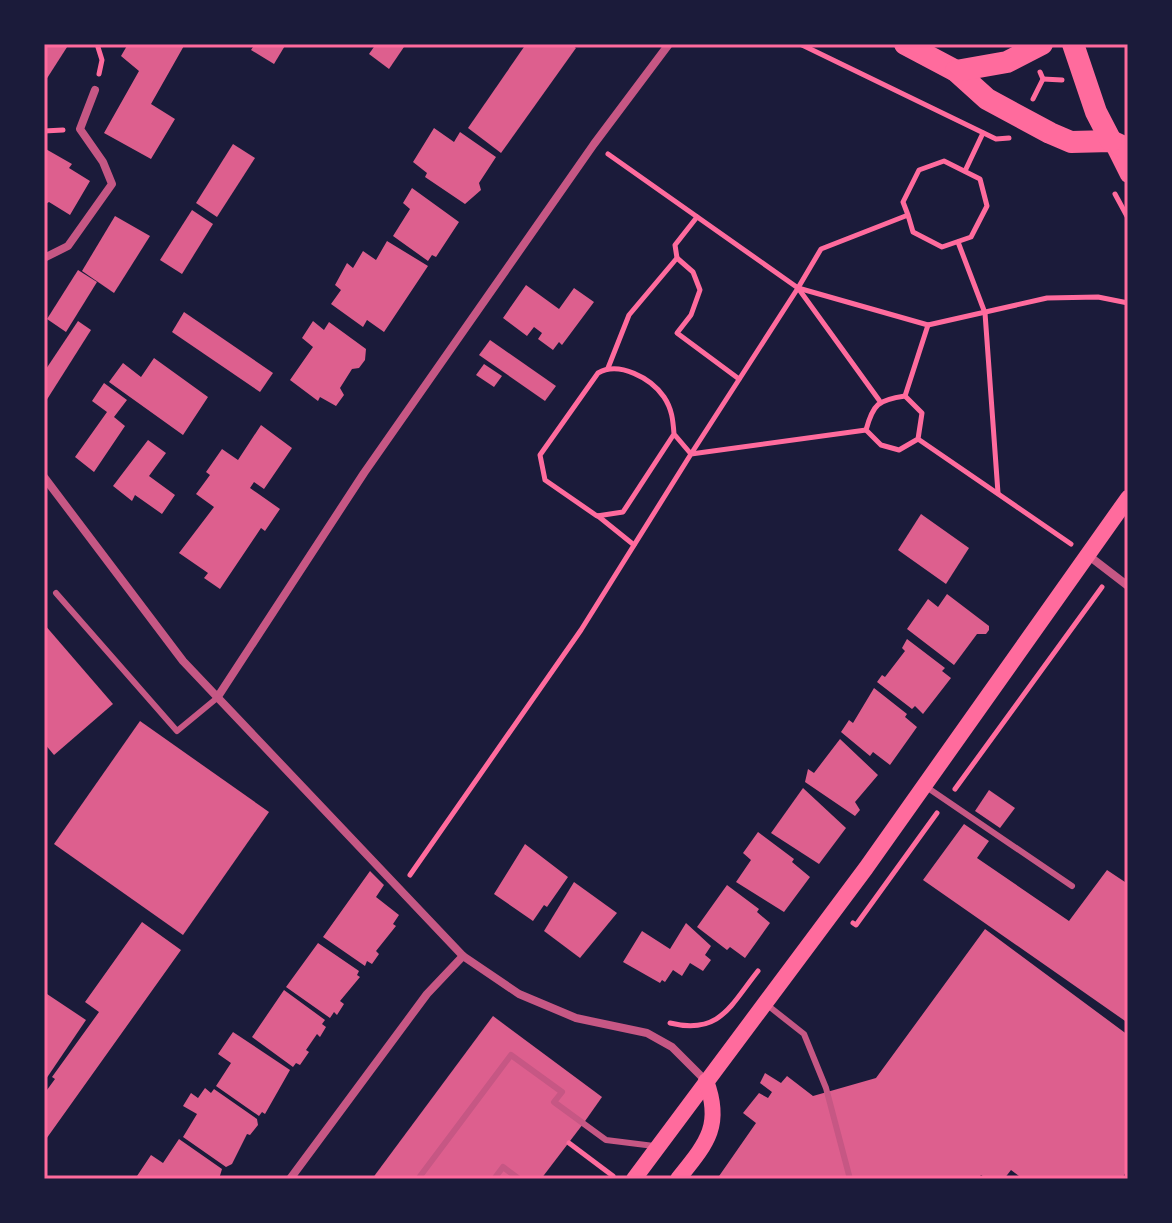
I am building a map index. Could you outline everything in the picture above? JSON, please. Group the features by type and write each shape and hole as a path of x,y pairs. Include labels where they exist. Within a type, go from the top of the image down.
{"highway":[{"path":"905,44 956,71 987,99 1050,133 1071,142 1120,145"},
{"path":"956,71 1007,62 1042,44"},
{"path":"1073,44 1089,93 1120,145"}],"main road":[{"path":"1120,145 1128,175"},
{"path":"634,1179 925,786 1128,498"},
{"path":"678,1179 704,1147 712,1129 715,1104 706,1081"}],"street":[{"path":"217,698 364,473 594,144 669,44"},
{"path":"44,258 68,246 112,184 103,162 80,129 95,90"},
{"path":"44,477 183,661 463,956 519,994 576,1018 647,1033 672,1047 706,1081"},
{"path":"1089,556 1128,586"},
{"path":"290,1179 427,994 463,956"}],"lane":[{"path":"56,593 177,731 217,698"},
{"path":"925,786 1072,886"},
{"path":"765,1003 804,1034 826,1088 850,1179"},
{"path":"418,1179 511,1055 562,1092 554,1102 606,1140 658,1147"},
{"path":"494,1179 503,1167 519,1179"}],"path":[{"path":"95,90 102,60 97,44"},
{"path":"800,44 996,139"},
{"path":"1032,101 1043,79 1039,68"},
{"path":"1043,79 1064,80"},
{"path":"965,171 983,133"},
{"path":"594,144 798,288 879,400"},
{"path":"944,161 965,171 980,179 987,206 971,237 942,247 913,232 903,202 919,170 944,161"},
{"path":"1111,188 1128,218"},
{"path":"400,890 581,630 821,249 908,215"},
{"path":"697,217 675,245 677,258 693,272 700,290 691,315 677,333 739,379"},
{"path":"958,242 985,313 998,494"},
{"path":"608,368 629,315 677,258"},
{"path":"798,288 928,325 1047,298 1098,297 1128,303"},
{"path":"905,396 928,325"},
{"path":"634,545 545,480 540,455 598,373 608,368 624,368 662,395 672,413 674,434 691,454"},
{"path":"866,430 872,408 879,400 905,396"},
{"path":"905,396 922,413 918,439"},
{"path":"691,454 866,430"},
{"path":"866,430 881,445 899,450 918,439"},
{"path":"597,516 623,512 674,434"},
{"path":"918,439 1089,556"},
{"path":"957,786 1087,601 1111,574"},
{"path":"852,922 856,925 934,818"},
{"path":"708,1026 717,1022 766,961"},
{"path":"569,1143 618,1179"}],"building":[{"path":"44,44 69,44 44,83"},
{"path":"128,44 185,44 151,104 175,119 151,159 104,133 139,71 121,56"},
{"path":"255,44 286,44 274,64 251,50"},
{"path":"376,44 406,44 389,69 369,54"},
{"path":"526,44 570,44 576,48 501,153 468,128"},
{"path":"434,128 454,142 460,132 496,157 479,183 481,190 465,204 425,177 427,173 413,162"},
{"path":"233,144 255,158 217,217 196,203"},
{"path":"44,148 72,164 69,168 90,181 70,215 49,202 44,205"},
{"path":"412,188 459,222 436,257 432,255 428,261 393,236 410,209 403,203"},
{"path":"192,210 213,224 182,274 160,260"},
{"path":"115,216 150,236 114,293 82,271"},
{"path":"387,241 428,266 384,332 367,320 363,327 331,304 341,290 335,285 347,263 353,268 363,251 376,260"},
{"path":"78,270 97,282 66,332 47,319"},
{"path":"526,285 559,309 574,288 594,302 562,345 559,342 553,350 538,339 542,333 534,327 527,336 503,318"},
{"path":"184,312 273,373 260,392 172,332"},
{"path":"78,321 91,330 46,401 44,372"},
{"path":"313,321 324,330 329,322 366,349 365,360 359,368 352,369 340,388 344,395 336,406 320,397 318,401 290,380 313,347 302,338"},
{"path":"490,340 556,386 545,401 479,355"},
{"path":"154,358 208,397 183,435 109,382 123,363 141,377"},
{"path":"484,364 502,376 494,387 476,375"},
{"path":"104,383 127,400 114,417 125,426 94,472 75,457 107,412 92,401"},
{"path":"261,425 292,448 264,489 254,482 250,488 280,509 265,531 261,528 220,589 204,578 208,573 179,553 214,507 196,494 210,475 206,472 222,449 238,460"},
{"path":"148,440 166,453 149,476 175,495 162,514 135,495 132,501 113,486"},
{"path":"921,514 969,548 946,584 898,550"},
{"path":"947,594 989,626 986,634 977,634 954,665 907,629 928,599 938,607"},
{"path":"44,624 113,704 54,755 44,743"},
{"path":"907,639 945,668 942,671 951,678 923,714 877,682 882,675 885,677 905,651 902,648"},
{"path":"874,688 907,714 905,717 917,727 890,765 873,752 870,756 841,732 849,720 853,723"},
{"path":"140,721 269,812 183,935 54,844"},
{"path":"840,739 878,775 855,802 860,810 855,816 805,782 808,769 814,773"},
{"path":"803,788 846,828 819,864 771,833"},
{"path":"989,790 1015,808 1000,828 975,811"},
{"path":"964,824 989,841 977,858 1069,921 1107,870 1128,884 1128,1023 923,880"},
{"path":"758,832 794,859 792,862 810,877 784,912 736,882 751,860 743,853"},
{"path":"525,844 568,877 533,921 494,894"},
{"path":"370,871 384,885 376,897 399,915 393,924 396,926 376,951 379,954 372,964 367,961 365,966 323,937"},
{"path":"574,882 617,913 580,958 544,931"},
{"path":"727,885 759,909 757,912 770,923 745,958 730,947 727,950 697,927"},
{"path":"142,922 181,950 44,1142 44,1094 55,1079 52,1077 99,1012 85,1002"},
{"path":"686,923 711,946 705,955 711,960 703,971 690,963 682,976 673,970 665,982 662,980 660,983 623,962 642,931 670,949"},
{"path":"985,929 1128,1035 1128,1168 1122,1179 1023,1179 1011,1170 1004,1179 987,1179 981,1175 978,1179 717,1179 756,1123 743,1113 759,1093 768,1098 772,1092 760,1083 765,1073 781,1083 787,1076 813,1096 876,1078"},
{"path":"318,943 359,971 357,975 360,977 340,1001 344,1004 337,1015 334,1012 330,1018 286,987"},
{"path":"284,990 325,1020 322,1024 326,1027 306,1050 309,1052 300,1065 296,1063 293,1067 252,1037"},
{"path":"44,992 86,1020 44,1082"},
{"path":"493,1016 602,1097 583,1124 541,1179 372,1179"},
{"path":"233,1032 290,1070 265,1114 262,1112 259,1116 216,1086 231,1063 218,1054"},
{"path":"205,1088 211,1093 214,1089 257,1119 258,1125 250,1135 247,1134 232,1164 226,1167 183,1137 197,1114 183,1106 191,1093 198,1098"},
{"path":"179,1139 222,1169 219,1179 135,1179 151,1155 163,1163"}]}
